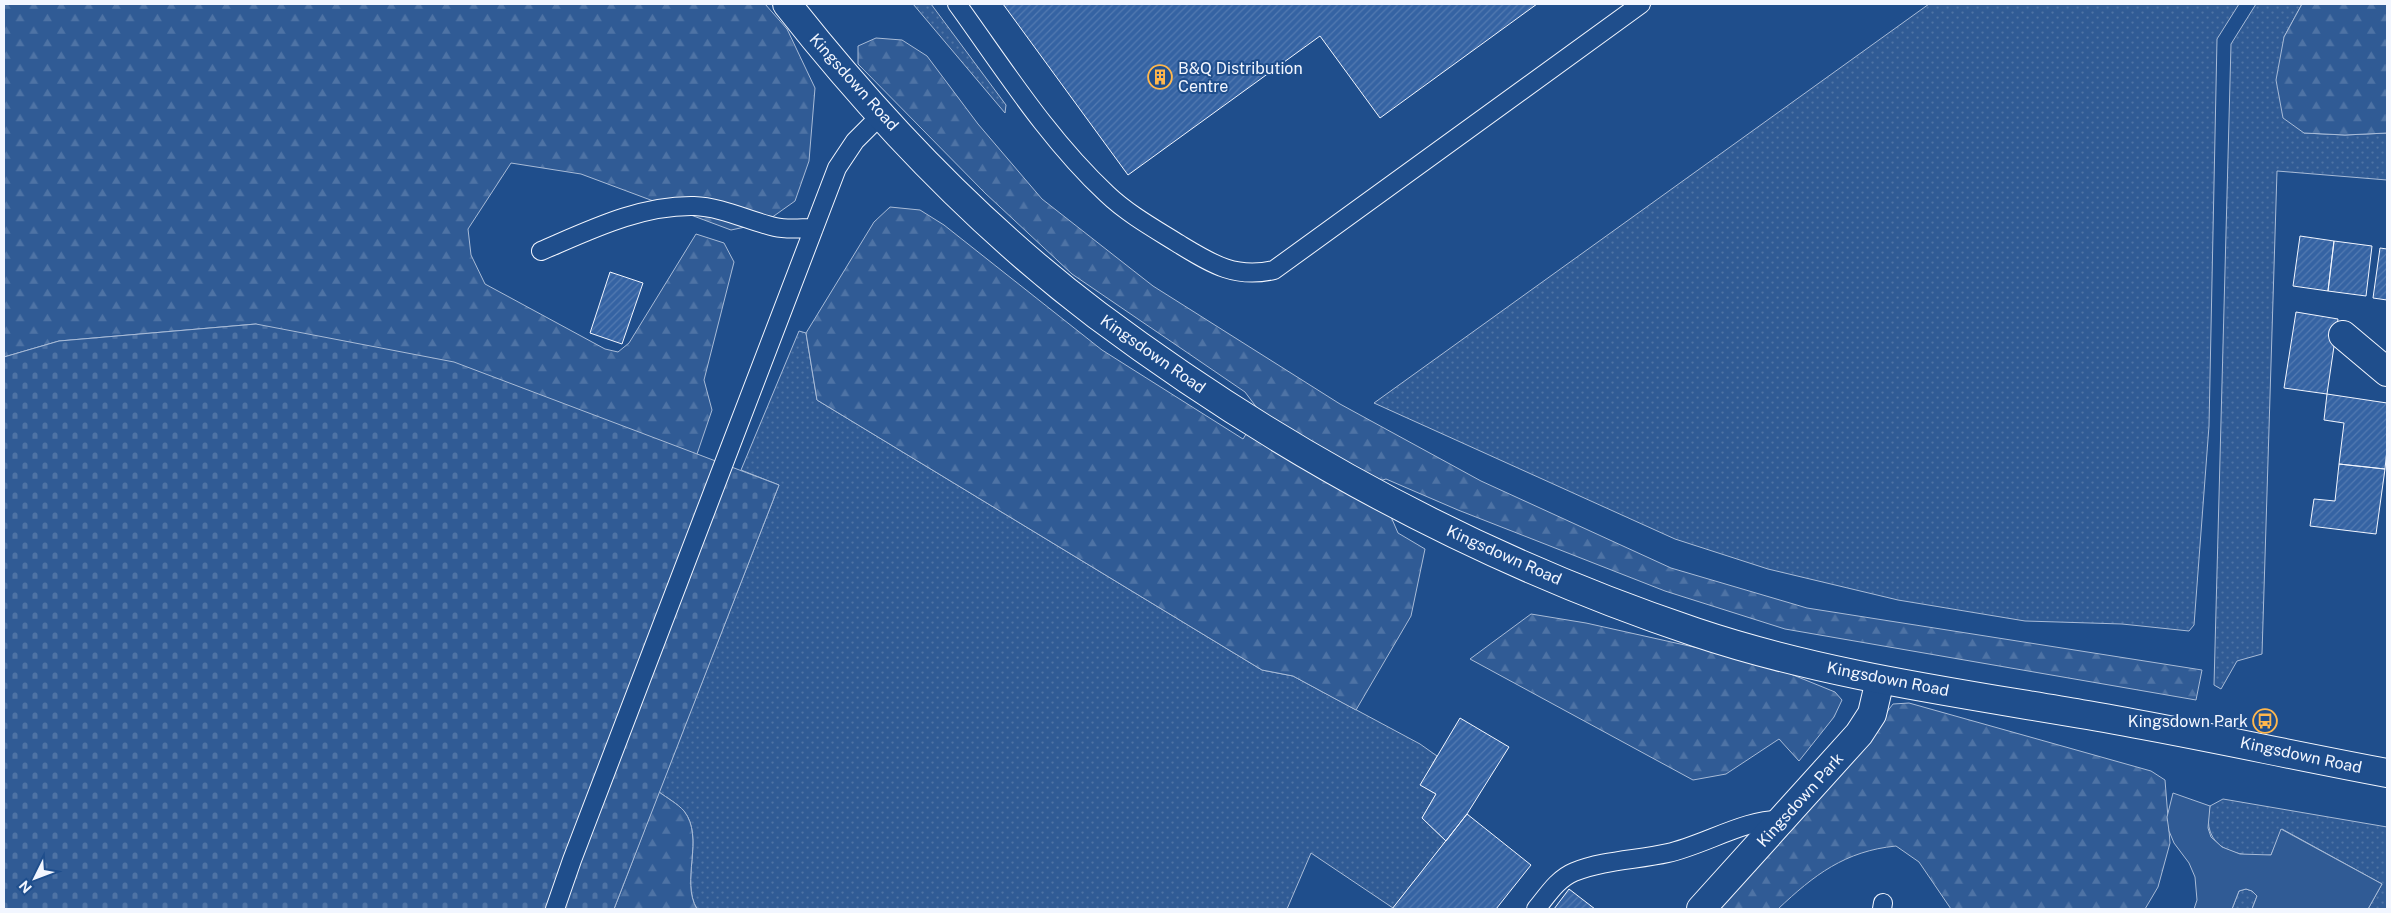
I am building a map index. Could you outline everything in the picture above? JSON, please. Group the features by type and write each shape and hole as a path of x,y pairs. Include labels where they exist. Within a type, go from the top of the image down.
{"main road":[{"name":"Kingsdown Road","path":"787,4 848,78 949,186 1023,254 1095,314 1182,375 1281,439 1390,502 1492,553 1697,633 1880,680 2189,732 2387,773"},
{"path":"2343,335 2387,372"},
{"name":"Kingsdown Park","path":"1701,909 1859,734 1872,714 1880,680"}],"lane":[{"path":"957,4 1043,123 1074,161 1109,196 1155,229 1209,262 1238,274 1258,274 1274,270 1641,4"},
{"path":"555,909 572,860 837,168 855,141 882,114"},
{"path":"541,251 620,218 649,210 695,206 715,209 777,228 814,228"},
{"path":"1536,909 1559,881 1574,872 1604,864 1666,854 1696,846 1766,819 1782,820"}],"green space":[{"path":"4,4 765,4 787,29 815,88 809,161 795,201 764,223 731,230 581,174 511,163 468,229 471,255 485,284 605,349 618,352 629,343 696,234 724,243 734,262 704,380 712,410 679,507 256,324 59,341 4,357"},
{"path":"913,4 931,4 1006,105 1005,113"},
{"path":"1929,4 2239,4 2217,39 2209,426 2194,625 2189,631 2122,624 2025,621 1898,600 1768,569 1675,539 1374,403"},
{"path":"2256,4 2302,4 2284,37 2304,133 2345,135 2387,133 2387,180 2277,171 2262,654 2237,661 2221,689 2214,685 2231,44"},
{"path":"2302,4 2387,4 2387,133 2345,135 2304,133 2283,118 2276,80 2284,37"},
{"path":"876,38 902,40 927,56 978,124 1042,199 1153,286 1340,404 1481,481 1671,568 1807,608 2202,670 2196,700 1785,629 1665,591 1458,510 1386,479 1376,482 1398,533 1425,549 1411,616 1356,710 1293,676 1262,670 817,400 806,333 874,222 890,207 920,210 944,225 1102,350 1243,439 1260,412 1245,392 1072,274 985,193 858,64 858,46"},
{"path":"256,324 454,362 779,485 614,909 4,909 4,357 59,341"},
{"path":"799,331 806,333 817,400 1262,670 1293,676 1420,744 1437,756 1421,785 1436,794 1422,818 1446,841 1393,908 1311,853 1287,909 697,909 692,898 691,886 693,846 690,822 682,808 659,792 779,485 741,470"},
{"path":"1531,614 1586,623 1761,662 1835,692 1842,700 1834,717 1799,761 1779,739 1726,774 1693,780 1470,659"},
{"path":"1909,703 2151,771 2165,780 2170,843 2158,887 2145,909 1951,909 1919,862 1896,846 1861,853 1831,867 1804,886 1778,909 1710,909 1880,721 1893,704"},
{"path":"659,792 682,808 690,822 693,846 691,886 692,898 697,909 614,909"},
{"path":"2223,799 2387,827 2387,909 2368,909 2382,884 2282,829 2271,855 2245,855 2224,848 2210,832 2208,821 2210,806"},
{"path":"2246,889 2252,891 2257,896 2252,909 2232,909 2239,891"}],"shaded area":[{"path":"2173,793 2210,806 2208,828 2211,837 2222,847 2240,854 2271,855 2281,829 2382,884 2368,909 2252,909 2257,896 2252,891 2246,889 2239,891 2232,909 2194,909 2197,900 2195,877 2189,863 2174,843 2169,831 2167,817"}],"building":[{"name":"B&Q Distribution Centre","path":"1003,4 1537,4 1380,118 1320,36 1128,175"},
{"path":"2300,236 2334,241 2328,291 2293,286"},
{"path":"2334,241 2372,246 2366,296 2328,291"},
{"path":"2380,248 2387,249 2387,300 2373,298"},
{"path":"610,272 643,283 622,344 590,333"},
{"path":"2296,312 2338,319 2327,394 2284,388"},
{"path":"2327,394 2387,403 2385,469 2339,464 2344,423 2324,420"},
{"path":"2339,464 2385,469 2376,534 2310,526 2314,499 2335,501"},
{"path":"1460,718 1509,747 1467,814 1446,841 1422,818 1436,794 1420,785"},
{"path":"1467,814 1531,865 1496,909 1392,909"},
{"path":"1569,889 1595,909 1554,909"}],"place":[{"name":"B&Q Distribution Centre","path":"1160,77"},
{"name":"Kingsdown Park","path":"2265,721"}]}
